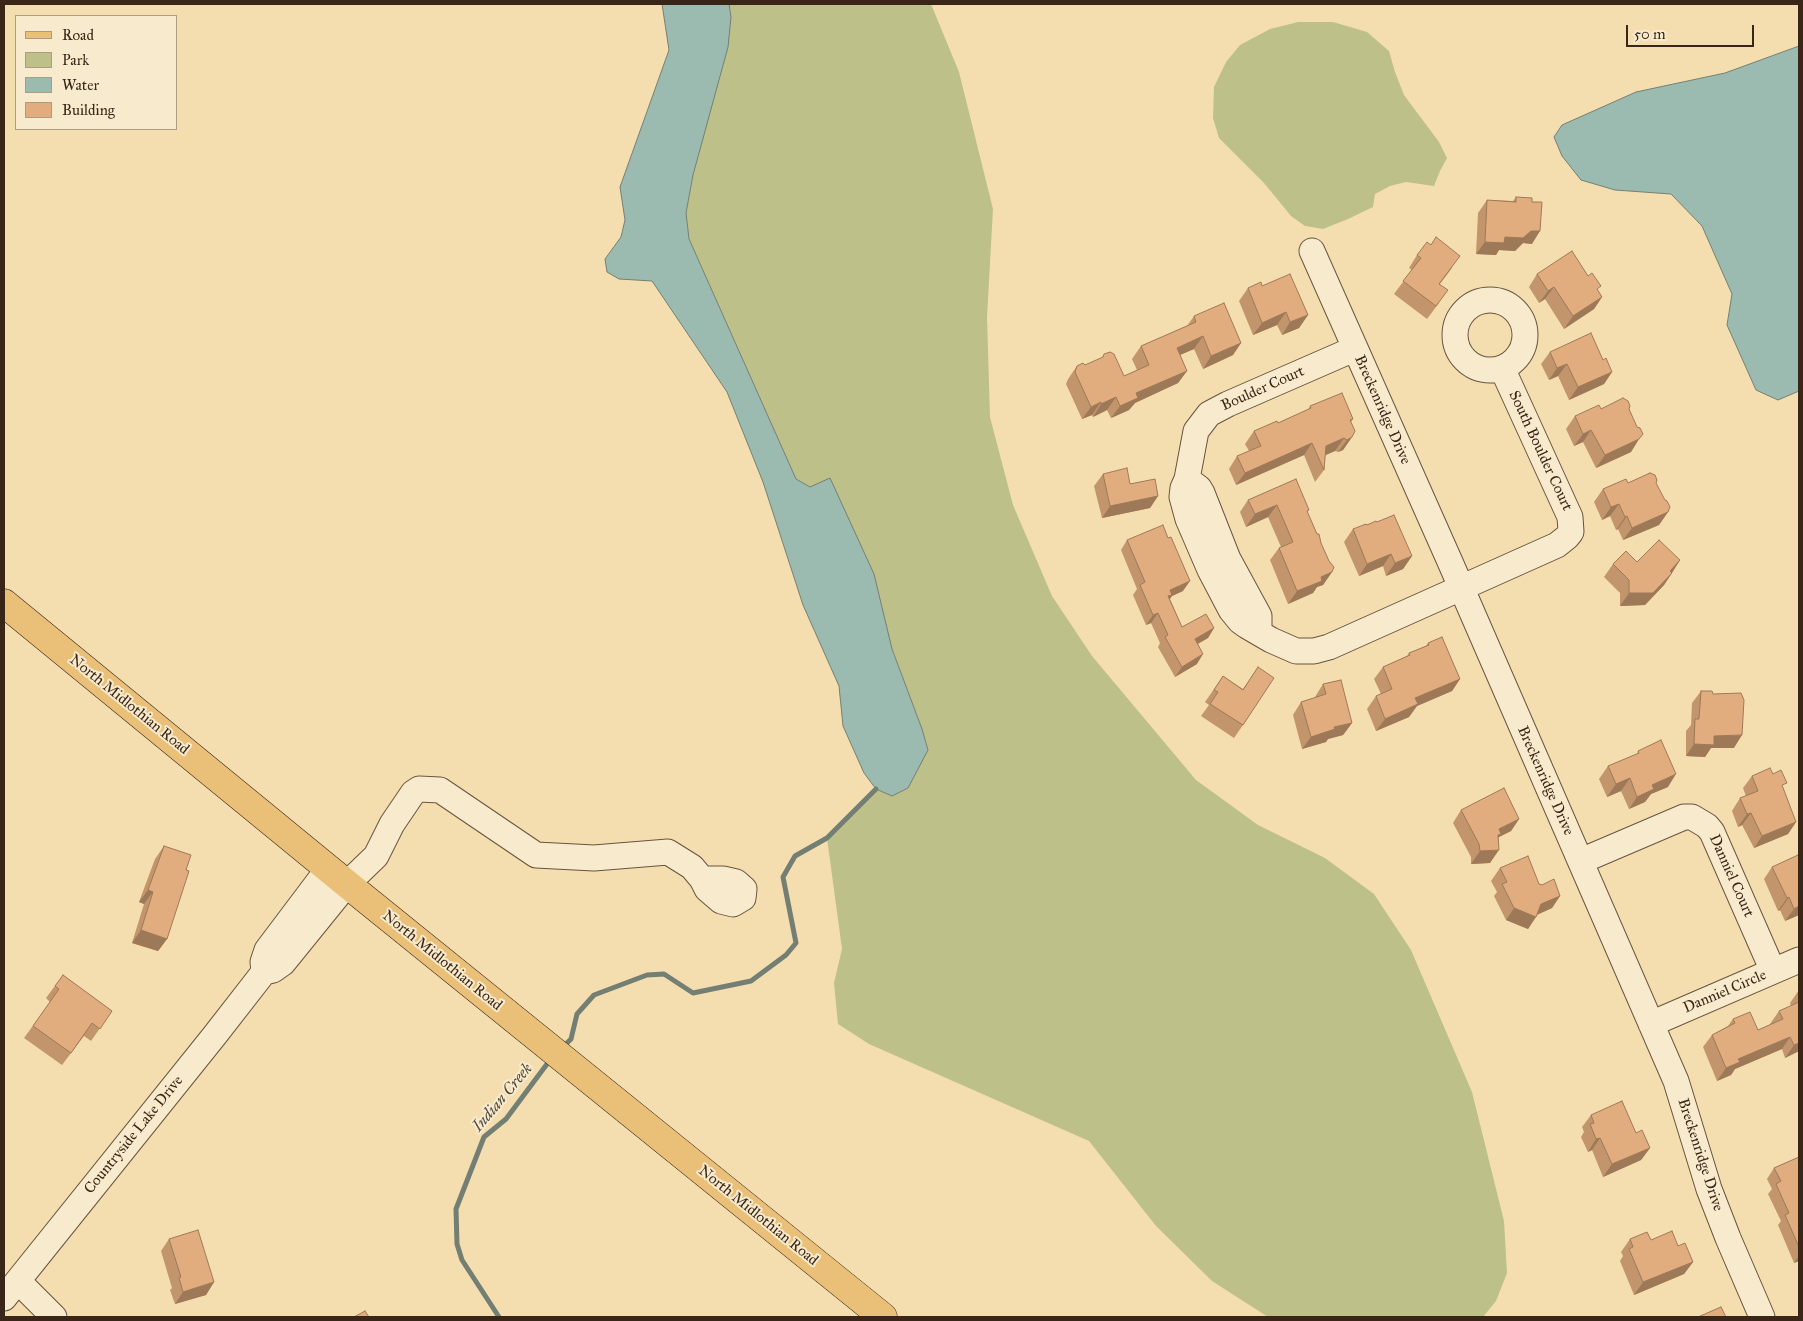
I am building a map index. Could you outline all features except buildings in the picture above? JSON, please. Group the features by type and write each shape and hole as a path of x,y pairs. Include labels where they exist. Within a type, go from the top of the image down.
{"main road":[{"name":"North Midlothian Road","path":"4,603 883,1317"}],"street":[{"name":"Breckenridge Drive","path":"1312,251 1461,587 1676,1081 1709,1189 1762,1317"},
{"name":"Boulder Court","path":"1354,349 1228,404 1210,414 1196,431 1182,497 1210,570 1230,610 1240,621 1271,640 1296,651 1314,651 1336,644 1461,587"},
{"name":"South Boulder Court","path":"1461,587 1557,545 1571,532 1570,517 1502,368"},
{"name":"Countryside Lake Drive","path":"11,1289 264,972 273,970 283,963 338,876 376,856 392,824 413,793 419,790 440,790 536,855 594,858 668,852 692,867 702,879"},
{"name":"Danniel Court","path":"1581,861 1684,817 1692,817 1707,826 1773,971"},
{"name":"Danniel Circle","path":"1651,1024 1799,960"},
{"path":"11,1289 54,1317"}],"green space":[{"path":"729,4 931,4 959,72 993,209 987,317 990,417 1013,505 1052,596 1092,656 1196,780 1258,825 1325,858 1374,894 1411,950 1472,1092 1504,1221 1507,1273 1496,1301 1483,1317 1268,1317 1212,1281 1156,1226 1089,1141 869,1044 838,1024 834,983 842,949 827,838 876,789 892,796 928,750 892,649 810,487 796,480 689,239 686,213 693,175 731,17"},
{"path":"1298,22 1333,22 1367,32 1389,51 1404,95 1439,142 1447,158 1434,186 1406,182 1390,186 1375,194 1373,207 1348,219 1323,229 1305,226 1291,216 1264,183 1219,138 1213,118 1214,87 1226,62 1240,45 1270,29"}],"water":[{"path":"662,4 729,4 731,17 728,47 693,175 686,213 689,239 796,479 810,487 830,478 874,574 892,649 928,750 908,788 892,796 876,789 864,773 843,726 839,686 803,605 763,482 727,392 652,281 619,279 607,272 605,259 621,237 625,220 620,187 669,50"},
{"path":"1799,46 1799,391 1778,400 1756,390 1727,325 1732,294 1702,226 1671,194 1615,190 1581,180 1562,156 1554,137 1562,125 1636,92 1725,73"}],"waterway":[{"name":"Indian Creek","path":"563,1047 571,1039 577,1014 594,995 647,975 664,974 693,993 751,981 786,955 796,943 783,877 795,856 827,838 876,789"},
{"name":"Indian Creek","path":"499,1317 462,1260 457,1244 456,1209 484,1137 506,1119 550,1060"}]}
